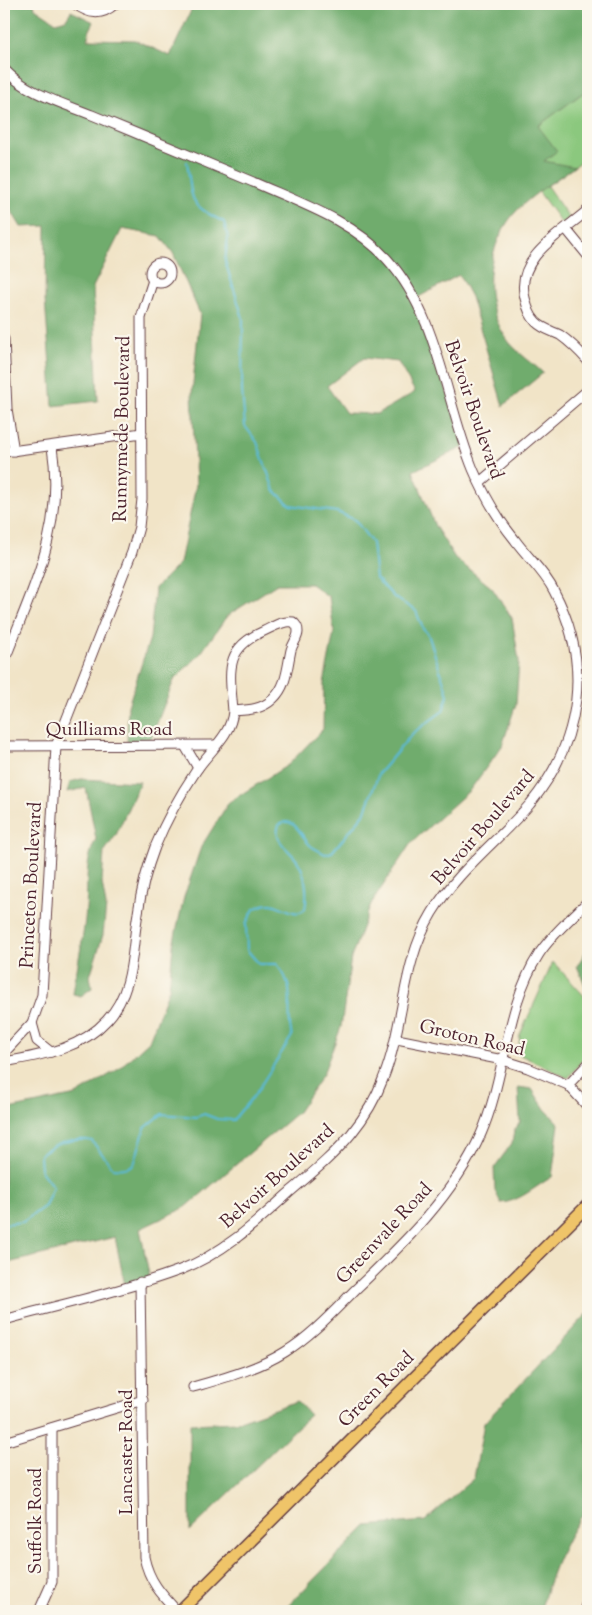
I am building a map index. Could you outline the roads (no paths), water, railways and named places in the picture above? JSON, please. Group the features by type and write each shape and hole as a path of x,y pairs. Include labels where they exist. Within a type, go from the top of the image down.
{"main road":[{"name":"Green Road","path":"179,1611 588,1205"}],"street":[{"path":"75,4 87,12 99,13 106,12 115,4"},
{"name":"Belvoir Boulevard","path":"4,69 9,75 35,92 185,154 338,221 385,256 405,281 424,318 474,470 495,511 515,541 542,571 555,593 567,618 581,663 576,707 562,754 550,778 528,806 462,873 432,913 414,952 402,996 397,1039 382,1082 371,1104 340,1146 244,1234 184,1269 4,1320"},
{"path":"588,210 544,246 532,259 525,273 523,291 527,308 535,321 548,331 560,335 588,361"},
{"path":"566,229 588,256"},
{"name":"Runnymede Boulevard","path":"56,746 132,552 139,527 142,499 142,318 153,280"},
{"path":"4,338 7,409 14,450"},
{"path":"480,482 588,390"},
{"path":"4,452 52,447 142,433"},
{"path":"4,662 49,542 54,517 56,479 52,447"},
{"path":"4,1062 71,1046 98,1030 116,1009 125,994 130,979 141,895 153,854 177,801 198,768 228,730 233,711 230,663 236,652 250,637 282,623 293,622 297,625 298,634 292,648 284,683 279,692 264,706 250,710 233,711"},
{"name":"Quilliams Road","path":"4,746 215,745"},
{"name":"Princeton Boulevard","path":"4,1053 32,1023 42,995 56,746"},
{"path":"185,746 198,768"},
{"name":"Greenvale Road","path":"193,1387 250,1369 285,1352 318,1326 420,1225 450,1188 481,1134 525,982 540,953 588,901"},
{"path":"32,1023 37,1041 51,1052"},
{"name":"Groton Road","path":"397,1039 503,1060 568,1085 588,1107"},
{"path":"568,1085 588,1064"},
{"name":"Lancaster Road","path":"140,1282 144,1557 154,1586 179,1611"},
{"path":"4,1442 143,1400"},
{"name":"Suffolk Road","path":"39,1611 52,1582 52,1428"},
{"path":"584,1611 588,1599"}],"waterway":[{"path":"4,1224 23,1222 45,1206 53,1187 41,1171 40,1155 51,1147 64,1142 92,1141 113,1168 127,1168 134,1164 145,1128 162,1114 196,1117 204,1114 217,1119 233,1120 256,1093 292,1036 289,1016 290,999 288,983 277,964 259,964 247,950 246,924 254,909 262,905 274,905 292,912 301,912 305,909 306,903 306,885 303,873 298,862 280,841 278,836 279,825 289,822 297,828 313,847 325,854 332,852 364,814 379,773 413,733 443,711 448,695 428,634 423,629 416,611 394,597 376,578 372,543 355,520 337,512 290,505 274,490 257,442 245,426 242,390 243,318 225,261 228,237 224,222 197,205 191,192 187,162"}]}
